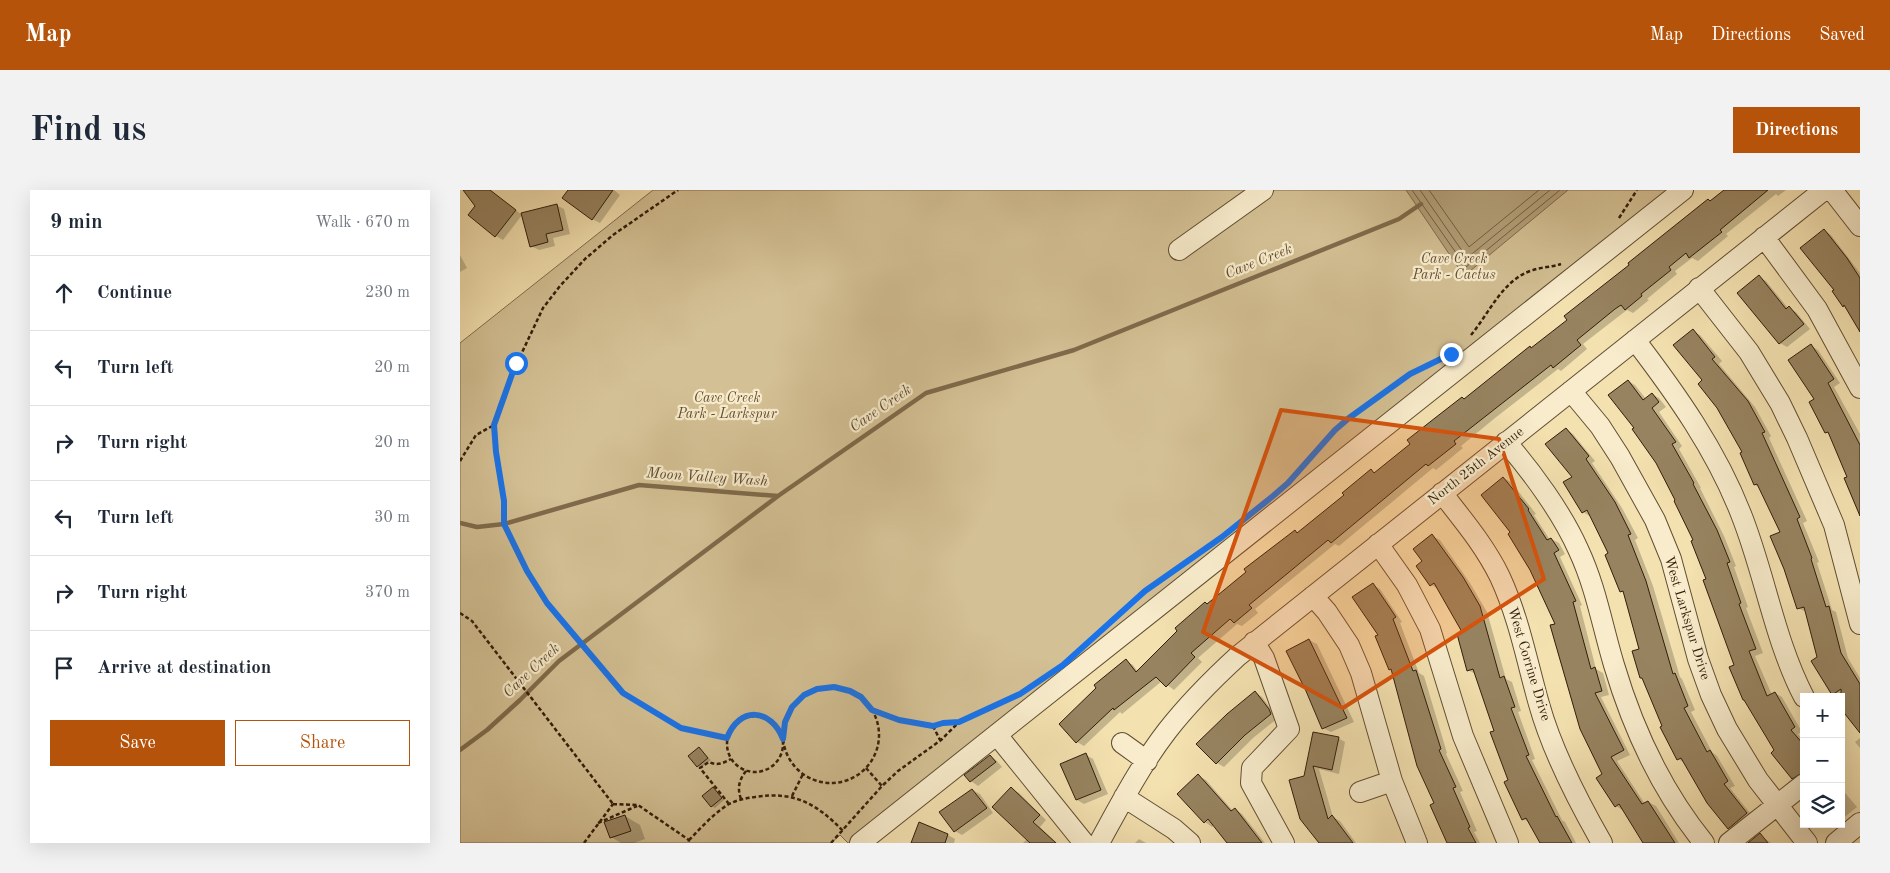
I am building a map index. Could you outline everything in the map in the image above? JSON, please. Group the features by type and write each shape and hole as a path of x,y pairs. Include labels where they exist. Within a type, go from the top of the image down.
{"street":[{"path":"1179,250 1263,190"},
{"path":"860,843 1683,190"},
{"name":"North 25th Avenue","path":"1099,843 1124,797 1167,732 1196,697 1254,642 1824,190"},
{"path":"1832,190 1860,226"},
{"path":"1764,237 1817,309 1860,388"},
{"path":"1699,288 1749,352 1780,403 1797,438 1834,525 1860,624"},
{"path":"1635,340 1672,388 1699,428 1721,470 1741,514 1754,550 1778,634 1793,675 1802,693"},
{"name":"West Larkspur Drive","path":"1570,391 1600,426 1620,456 1655,520 1671,559 1698,659 1711,695 1742,756 1807,843"},
{"path":"1506,442 1547,496 1578,548 1599,604 1613,663 1631,717 1661,781 1687,822 1704,843"},
{"name":"West Corrine Drive","path":"1442,493 1477,536 1500,576 1512,606 1528,657 1540,706 1551,737 1580,803 1602,843"},
{"path":"1378,544 1407,585 1430,629 1463,736 1508,843"},
{"path":"1313,596 1327,612 1349,645 1361,673 1392,781 1417,843"},
{"path":"1254,642 1264,658 1289,729 1252,768 1251,783 1284,843"},
{"path":"997,735 1084,843"},
{"path":"1122,743 1147,760"},
{"path":"1360,792 1392,781"},
{"path":"1729,843 1800,787"},
{"path":"1124,797 1174,829 1190,843"},
{"path":"1836,843 1860,823"}],"path":[{"path":"678,190 613,235 585,259 543,308 516,363 494,425 496,452 504,501 504,524 527,571 547,603 623,693 681,728 727,738"},
{"path":"1614,223 1637,190"},
{"path":"1469,338 1496,300 1515,279 1533,270 1563,263"},
{"path":"1294,476 1335,430 1349,418 1410,374 1443,358"},
{"path":"460,461 476,435 494,425"},
{"path":"1106,626 1145,591 1176,569"},
{"path":"460,613 472,621 613,804 638,806 689,842 702,826 729,804 741,799 766,795 792,796 827,814 843,831"},
{"path":"727,738 726,745 731,759 741,769 760,772 770,768 780,758 783,749 783,739 785,722 792,707 804,695 817,689 834,687 850,691 861,697 872,710 878,725 879,742 873,758 866,768 853,778 837,783 820,782 803,774 790,761 784,745 783,739 779,728 772,721 761,716 751,715 737,721 730,729 727,738"},
{"path":"831,843 882,786 898,771 941,740 959,722 1020,694"},
{"path":"872,710 899,720 933,726 959,722"},
{"path":"933,726 941,740"},
{"path":"729,804 700,768 709,762 714,764 723,763 731,759"},
{"path":"866,768 882,786"},
{"path":"741,799 738,790 739,782 747,770"},
{"path":"792,796 803,774"},
{"path":"584,843 613,804"},
{"path":"597,824 638,806"}],"highlighted area":[{"path":"1281,410 1499,439 1544,579 1343,708 1203,632"}],"green space":[{"name":"Cave Creek Park - Larkspur","path":"653,190 1676,190 860,843 848,843 840,835 831,843 460,843 460,343"}],"water":[{"path":"1406,190 1568,190 1464,276"}],"building":[{"path":"463,190 490,190 516,210 495,237 468,215 475,206"},
{"path":"568,190 613,190 592,220 562,198"},
{"path":"1724,190 1768,190 1720,230 1722,232 1689,258 1686,253 1669,267 1671,270 1641,294 1642,296 1625,310 1621,305 1577,340 1581,345 1553,368 1551,365 1454,441 1456,444 1428,466 1426,464 1331,543 1328,540 1249,605 1252,608 1234,623 1230,619 1191,653 1195,657 1166,687 1156,677 1114,710 1113,708 1076,743 1059,724 1096,688 1094,685 1126,659 1136,672 1177,631 1175,628 1205,602 1207,604 1246,572 1244,569 1295,530 1297,533 1344,495 1342,493 1371,469 1374,473 1410,444 1407,440 1567,320 1564,316 1629,265 1628,263 1708,199 1710,201"},
{"path":"557,204 563,230 546,234 548,242 530,247 521,213"},
{"path":"1824,229 1860,278 1860,332 1844,305 1843,307 1832,291 1834,290 1800,248"},
{"path":"1759,275 1786,309 1789,306 1804,324 1779,344 1737,293"},
{"path":"1693,329 1715,357 1712,359 1748,401 1765,432 1762,433 1800,517 1797,519 1812,558 1826,607 1829,606 1841,653 1860,684 1860,733 1845,714 1845,693 1841,693 1841,689 1835,693 1831,693 1811,661 1817,657 1804,607 1797,609 1784,569 1770,536 1780,532 1757,484 1754,485 1740,453 1742,452 1717,408 1698,384 1702,380 1673,345"},
{"path":"1811,344 1834,379 1828,383 1860,445 1860,516 1844,478 1847,477 1828,432 1825,433 1809,402 1814,399 1788,360"},
{"path":"1628,380 1643,400 1652,393 1659,402 1652,408 1676,442 1672,444 1694,483 1730,562 1727,563 1741,603 1739,604 1756,649 1749,651 1767,696 1775,692 1795,727 1791,730 1800,740 1800,774 1792,779 1771,753 1774,750 1743,700 1729,667 1734,665 1703,580 1706,579 1691,541 1693,540 1675,500 1656,463 1632,429 1634,428 1608,395"},
{"path":"1566,428 1589,456 1586,459 1615,502 1631,534 1628,535 1646,581 1673,674 1675,673 1688,706 1684,708 1707,752 1710,750 1728,781 1724,784 1747,813 1728,829 1707,803 1681,758 1677,760 1660,727 1662,726 1642,678 1640,678 1632,651 1639,649 1623,591 1620,592 1605,555 1608,553 1587,510 1582,513 1563,482 1572,477 1545,444"},
{"path":"1503,477 1529,509 1547,540 1551,538 1559,550 1554,553 1576,601 1573,602 1591,669 1595,667 1602,691 1595,693 1624,750 1611,757 1642,804 1648,801 1675,843 1643,843 1619,804 1615,807 1596,778 1602,774 1580,729 1550,625 1555,624 1530,570 1508,534 1510,532 1481,495"},
{"path":"1432,534 1463,577 1480,606 1500,678 1504,676 1515,707 1511,708 1529,755 1526,756 1556,817 1572,843 1540,843 1526,818 1522,820 1504,782 1508,780 1490,732 1494,731 1473,669 1467,671 1457,634 1462,632 1434,583 1430,586 1416,566 1422,561 1413,549"},
{"path":"1373,583 1396,617 1393,619 1413,671 1416,670 1441,749 1439,750 1456,787 1453,788 1470,827 1468,828 1476,843 1447,843 1430,805 1434,803 1417,766 1391,669 1389,670 1375,636 1378,635 1352,597"},
{"path":"1309,639 1347,718 1322,729 1286,651"},
{"path":"1255,691 1271,714 1245,735 1216,764 1196,744 1227,714"},
{"path":"1313,732 1339,737 1332,770 1313,766 1328,819 1332,815 1353,843 1319,843 1300,819 1289,780 1304,776"},
{"path":"699,747 708,758 697,767 688,756"},
{"path":"1086,753 1101,790 1076,800 1060,764"},
{"path":"990,755 996,762 970,782 964,775"},
{"path":"1198,774 1231,811 1235,808 1262,843 1227,843 1208,819 1204,823 1177,794"},
{"path":"713,787 722,798 711,807 702,796"},
{"path":"1011,787 1040,815 1033,822 1056,843 1030,843 992,807"},
{"path":"972,789 987,808 954,832 939,812"},
{"path":"625,815 631,831 610,838 604,822"},
{"path":"919,822 948,834 945,843 911,843"},
{"path":"1760,833 1768,843 1748,843"}],"waterway":[{"name":"Cave Creek","path":"460,750 487,730 559,661 778,496 926,393 1074,350 1399,219 1421,204"},
{"name":"Moon Valley Wash","path":"460,523 477,527 504,524 639,485 778,496"}],"route":[{"path":"516,363 494,425 496,452 504,501 504,524 527,571 547,603 623,693 681,728 715,737 727,738 730,729 737,721 751,715 761,716 772,721 779,728 783,739 785,722 792,707 804,695 817,689 834,687 850,691 861,697 872,710 899,720 933,726 959,722 1020,694 1063,665 1145,591 1222,537 1273,496 1288,483 1335,430 1349,418 1410,374 1451,354"}],"park label":[{"name":"Cave Creek Park - Cactus","path":"1454,268"}]}
